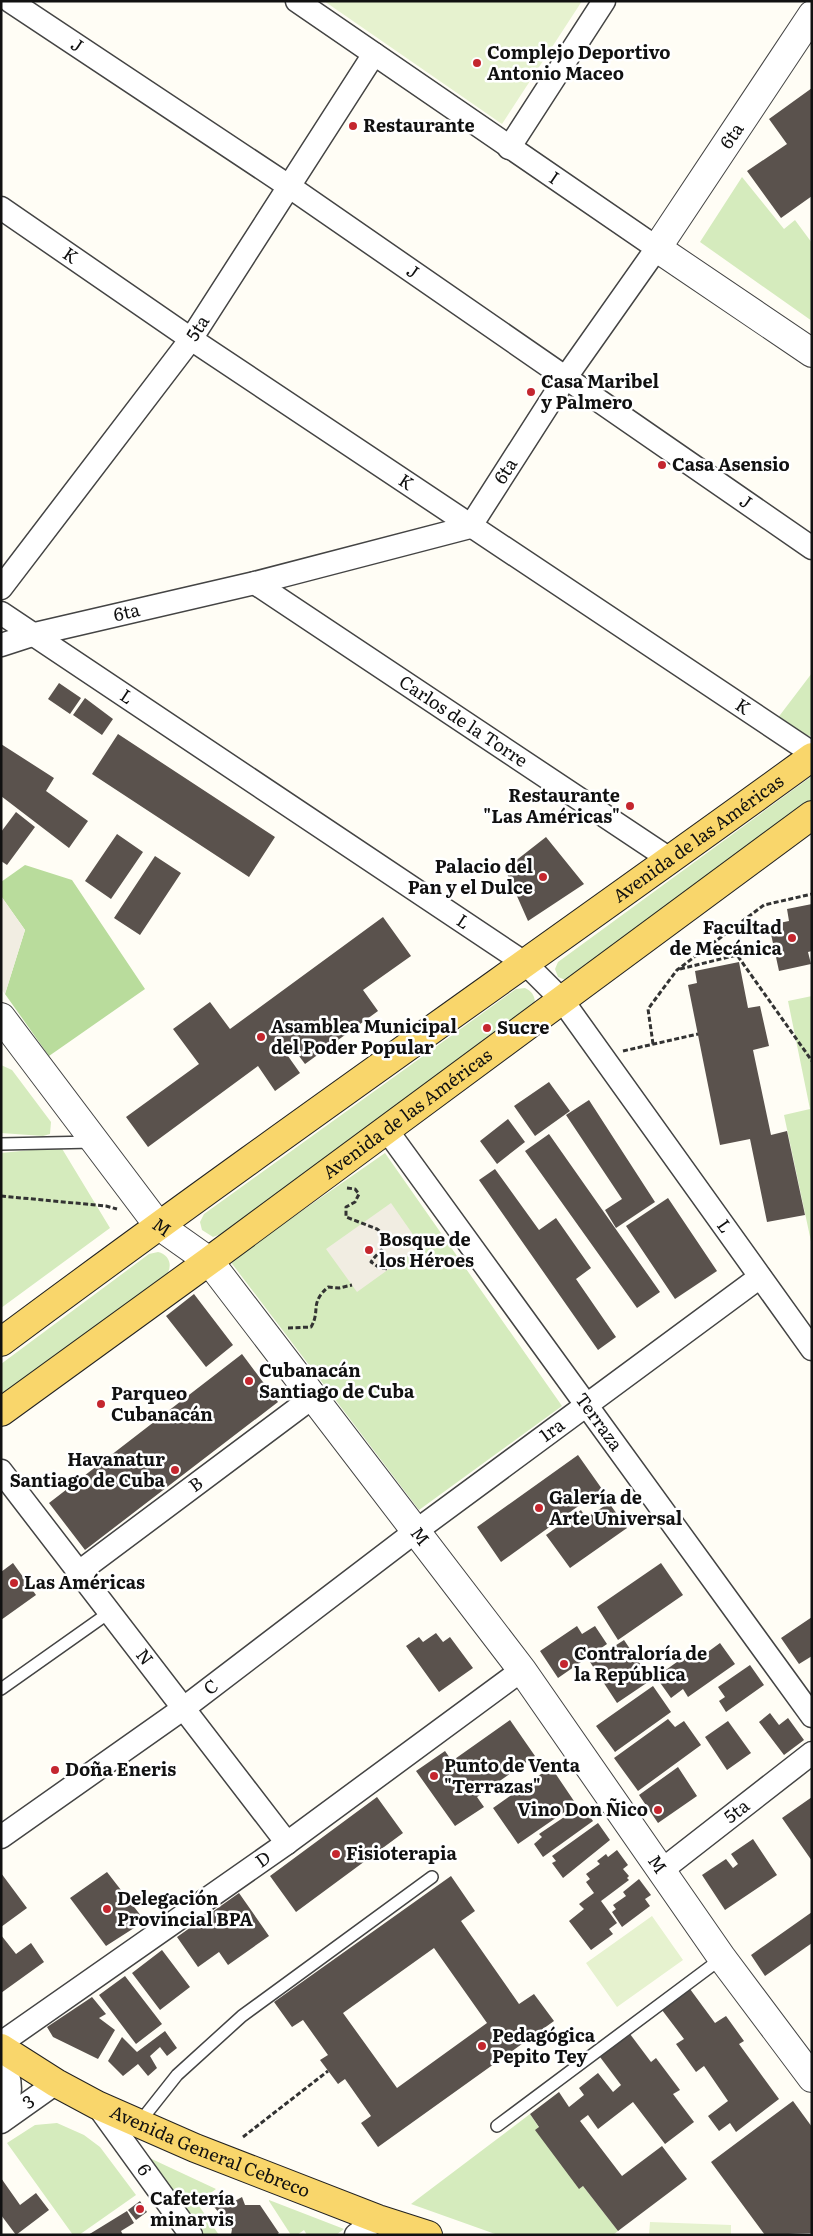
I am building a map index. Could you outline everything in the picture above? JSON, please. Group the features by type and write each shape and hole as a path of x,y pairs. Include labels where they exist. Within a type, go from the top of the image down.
{"main road":[{"name":"Avenida de las Américas","path":"1,1342 158,1225 671,860 812,755"},
{"name":"Avenida de las Américas","path":"1,1412 209,1261 812,815"},
{"name":"Avenida General Cebreco","path":"1,2048 56,2083 97,2105 195,2148 378,2218 428,2235"}],"street":[{"path":"1,13 9,1"},
{"name":"J","path":"9,1 290,187 812,548"},
{"name":"I","path":"297,1 509,148 812,353"},
{"path":"509,148 604,1"},
{"name":"6ta","path":"1,645 35,634 255,583 470,527 566,377 657,248 812,16"},
{"name":"5ta","path":"1,588 191,339 374,54"},
{"name":"K","path":"1,208 191,339 812,755"},
{"name":"Carlos de la Torre","path":"255,583 671,860"},
{"name":"L","path":"1,613 526,964 562,1000 812,1349"},
{"name":"M","path":"1,1018 158,1225 209,1261 313,1396 522,1670 722,1958 812,2078"},
{"name":"Terraza","path":"386,1129 812,1716"},
{"name":"1ra","path":"416,1531 760,1277"},
{"name":"B","path":"79,1572 313,1396"},
{"name":"N","path":"2,1476 79,1572 287,1843"},
{"name":"C","path":"1,1837 184,1708 416,1531"},
{"name":"D","path":"1,2043 287,1843 522,1670"},
{"name":"5ta","path":"662,1870 812,1753"},
{"path":"1,2054 8,2070 10,2093 1,2115"},
{"name":"3","path":"1,2122 56,2083"},
{"name":"6","path":"97,2105 191,2235"},
{"path":"356,2235 378,2218"}],"lane":[{"path":"1,1144 94,1142"},
{"path":"1,1689 110,1612"},
{"path":"139,2123 177,2075 242,2016 432,1877"},
{"path":"497,2126 722,1958"}],"path":[{"path":"653,1044 648,1009 677,970 764,905 812,894"},
{"path":"677,970 737,955 812,1061"},
{"path":"607,1063 623,1051 698,1034"},
{"path":"346,1188 355,1189 360,1194 355,1202 346,1207 346,1217 377,1229 388,1238 387,1245 378,1252 372,1262 380,1268 389,1269"},
{"path":"1,1196 106,1206 123,1211"},
{"path":"280,1328 303,1329 311,1327 316,1320 316,1301 321,1293 328,1287 352,1286"},
{"path":"242,2137 328,2071"}],"green space":[{"name":"Complejo Deportivo Antonio Maceo","path":"324,1 582,1 502,124"},
{"path":"742,177 784,229 795,220 812,243 812,321 700,242"},
{"path":"812,673 812,735 809,736 777,719"},
{"path":"812,776 812,804 568,981 558,977 555,969 558,962"},
{"path":"25,865 72,880 145,989 49,1056 5,994 25,930 1,896 1,882"},
{"path":"525,988 534,997 533,1009 221,1234 213,1237 202,1230 200,1222 204,1214 516,989"},
{"path":"812,996 812,1246 784,1115 810,1109 788,1001"},
{"path":"1,1065 12,1070 51,1122 50,1134 43,1136 1,1133"},
{"path":"61,1147 110,1228 1,1308 1,1153"},
{"path":"385,1153 562,1406 419,1510 230,1261"},
{"path":"162,1253 169,1261 170,1265 166,1276 1,1397 1,1364 149,1254"},
{"path":"652,1916 683,1960 617,2007 586,1963"},
{"path":"530,2114 579,2188 583,2186 618,2231 613,2235 498,2235 411,2204"},
{"path":"57,2123 84,2135 100,2147 136,2195 79,2235 73,2235 7,2143 35,2125"},
{"path":"141,2154 216,2189 197,2203 219,2235 202,2235"},
{"path":"269,2201 344,2229 336,2235 307,2235 304,2230 297,2235 291,2235"},
{"path":"650,2222 731,2225 731,2235 649,2235"}],"shaded area":[{"path":"1,896 25,930 5,994 1,989"},
{"path":"391,1203 421,1246 357,1292 326,1249"}],"building":[{"path":"812,88 812,196 781,218 747,171 787,144 769,119"},
{"path":"59,683 81,698 70,714 48,699"},
{"path":"85,698 113,719 102,735 73,715"},
{"path":"118,734 275,837 249,877 92,774"},
{"path":"1,744 54,778 46,791 88,821 69,848 1,796"},
{"path":"16,812 35,827 7,865 1,861 1,832"},
{"path":"117,834 143,852 111,899 85,881"},
{"name":"Palacio del Pan y el Dulce","path":"546,837 584,884 528,921 505,869"},
{"path":"155,856 181,873 140,935 114,918"},
{"name":"Facultad de Mecánica","path":"812,904 812,951 808,952 811,964 779,971 769,925 789,921 787,909"},
{"name":"Asamblea Municipal del Poder Popular","path":"383,917 411,956 363,990 378,1011 305,1064 290,1044 283,1049 300,1073 275,1091 258,1066 148,1147 126,1117 199,1064 173,1029 210,1002 230,1029"},
{"path":"739,962 748,1008 760,1006 769,1046 753,1050 771,1135 787,1131 805,1215 767,1222 750,1139 720,1145 688,985 697,983 695,971"},
{"path":"549,1082 570,1111 535,1136 514,1106"},
{"path":"589,1100 655,1202 616,1228 605,1210 622,1199 566,1115"},
{"path":"508,1119 525,1142 497,1164 480,1141"},
{"path":"549,1134 660,1292 637,1308 525,1151"},
{"path":"495,1169 539,1230 556,1218 591,1268 576,1279 616,1337 598,1350 479,1180"},
{"path":"668,1198 717,1271 675,1299 626,1226"},
{"path":"194,1294 233,1345 206,1367 166,1316"},
{"path":"242,1354 278,1402 85,1550 49,1503"},
{"name":"Galería de Arte Universal","path":"578,1455 602,1489 501,1562 477,1527"},
{"path":"609,1503 627,1528 570,1568 546,1535 581,1510 586,1518"},
{"name":"Las Américas","path":"13,1563 36,1595 1,1620 1,1572"},
{"path":"661,1563 683,1595 618,1640 597,1607"},
{"path":"812,1617 812,1656 799,1664 781,1638"},
{"name":"Contraloría de la República","path":"577,1626 582,1634 595,1626 607,1644 558,1678 540,1651"},
{"path":"436,1633 443,1642 450,1637 473,1668 439,1692 406,1646 419,1637 423,1642"},
{"path":"624,1640 651,1680 617,1703 590,1662"},
{"path":"720,1643 735,1664 688,1697 683,1689 671,1698 656,1677 695,1649 701,1657"},
{"path":"750,1665 764,1685 726,1712 719,1701 725,1697 718,1687"},
{"path":"653,1686 671,1712 615,1752 596,1726"},
{"path":"770,1713 779,1725 788,1718 804,1740 784,1755 759,1722"},
{"path":"668,1719 675,1727 684,1721 701,1745 638,1791 614,1758"},
{"path":"510,1720 535,1756 477,1797 484,1807 455,1826 416,1771 445,1751 452,1761"},
{"path":"728,1721 751,1753 727,1770 705,1737"},
{"path":"551,1767 576,1804 518,1844 493,1808"},
{"path":"678,1767 697,1796 658,1823 639,1795"},
{"name":"Fisioterapia","path":"377,1797 403,1833 296,1912 270,1876"},
{"path":"812,1797 812,1861 782,1818"},
{"path":"582,1805 593,1821 543,1857 534,1844 542,1837 539,1834"},
{"path":"598,1823 610,1840 563,1878 552,1863 556,1861 552,1856"},
{"path":"753,1839 777,1875 725,1910 702,1875 726,1859 733,1868 738,1864 731,1854"},
{"path":"617,1850 628,1865 623,1869 629,1876 627,1878 629,1880 601,1901 617,1923 609,1929 613,1934 591,1950 569,1921 584,1909 579,1904 594,1893 586,1882 590,1879 586,1874 600,1864 597,1861 606,1854 608,1857"},
{"name":"Delegación Provincial BPA","path":"107,1872 145,1921 106,1946 70,1898"},
{"path":"1,1873 27,1908 1,1927"},
{"path":"451,1876 475,1911 461,1921 519,2004 534,1994 554,2021 378,2147 361,2123 371,2116 345,2079 338,2084 320,2060 328,2055 303,2020 292,2027 274,2002","holes":["434,1948 487,2023 397,2088 343,2013"]},
{"path":"639,1879 651,1895 645,1899 650,1906 622,1927 612,1912 616,1909 613,1905 626,1896 623,1892"},
{"path":"239,1893 269,1936 228,1965 219,1952 198,1967 177,1937"},
{"path":"812,1912 812,1943 765,1976 751,1955"},
{"path":"1,1935 16,1954 31,1943 44,1962 1,1993"},
{"path":"162,1950 190,1987 160,2010 132,1973"},
{"path":"125,1976 162,2024 136,2044 99,1995"},
{"path":"690,1989 715,2023 726,2016 744,2041 739,2044 779,2099 736,2132 730,2123 719,2131 708,2116 728,2101 704,2066 696,2072 676,2044 684,2039 662,2010"},
{"path":"92,1997 106,2014 99,2018 115,2030 98,2059 53,2037 47,2027"},
{"path":"165,2031 177,2048 167,2056 160,2047 150,2056 157,2068 148,2076 138,2064 123,2076 108,2061 122,2037 137,2052"},
{"path":"630,2034 651,2062 656,2058 680,2090 673,2094 694,2122 665,2144 633,2102 598,2129 588,2115 580,2121 622,2176 662,2146 687,2179 618,2231 583,2186 579,2189 535,2130 539,2127 530,2114 559,2092 569,2107 584,2095 579,2088 598,2073 613,2092 621,2085 600,2057"},
{"path":"793,2101 812,2127 812,2233 765,2235 711,2162"},
{"path":"1,2178 20,2205 36,2193 49,2210 16,2235 1,2215"},
{"path":"222,2195 235,2201 242,2197 245,2205 260,2205 279,2233 276,2235 231,2235 232,2229 211,2203"},
{"path":"140,2201 147,2212 136,2220 128,2210"},
{"path":"127,2211 134,2223 121,2231 123,2235 88,2235"}],"place":[{"name":"Complejo Deportivo Antonio Maceo","path":"477,63"},
{"name":"Restaurante","path":"353,126"},
{"name":"Casa Maribel y Palmero","path":"531,392"},
{"name":"Casa Asensio","path":"662,465"},
{"name":"Restaurante \"Las Américas\"","path":"630,806"},
{"name":"Palacio del Pan y el Dulce","path":"543,877"},
{"name":"Facultad de Mecánica","path":"792,938"},
{"name":"Sucre","path":"487,1028"},
{"name":"Asamblea Municipal del Poder Popular","path":"261,1037"},
{"name":"Bosque de los Héroes","path":"369,1250"},
{"name":"Cubanacán Santiago de Cuba","path":"249,1381"},
{"name":"Parqueo Cubanacán","path":"101,1404"},
{"name":"Havanatur Santiago de Cuba","path":"175,1470"},
{"name":"Galería de Arte Universal","path":"539,1508"},
{"name":"Las Américas","path":"14,1583"},
{"name":"Contraloría de la República","path":"564,1664"},
{"name":"Doña Eneris","path":"55,1770"},
{"name":"Punto de Venta \"Terrazas\"","path":"434,1776"},
{"name":"Vino Don Ñico","path":"658,1810"},
{"name":"Fisioterapia","path":"336,1854"},
{"name":"Delegación Provincial BPA","path":"107,1909"},
{"name":"Pedagógica Pepito Tey","path":"482,2046"},
{"name":"Cafetería minarvis","path":"140,2209"}]}
